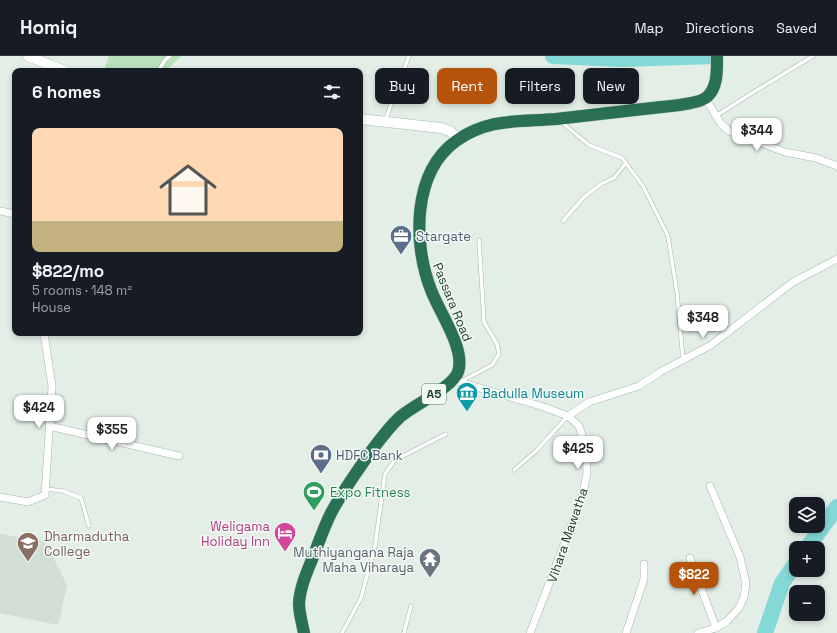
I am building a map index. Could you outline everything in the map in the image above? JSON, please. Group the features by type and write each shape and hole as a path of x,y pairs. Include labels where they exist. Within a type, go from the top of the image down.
{"highway":[{"path":"706,99 713,88 717,74 717,56"},
{"name":"Passara Road","path":"456,381 459,354 453,336 436,302 426,276 421,253 419,230 423,195 430,172 441,154 458,139 475,129 492,124 557,119 683,105 706,99"},
{"name":"A5","path":"304,633 299,612 302,588 325,527 340,496 367,457 394,424 412,408 456,381"}],"street":[{"path":"28,56 58,68"},
{"path":"706,99 721,124 729,131 786,152 816,158 837,166"},
{"path":"363,119 441,128 450,132 458,139"},
{"path":"0,211 12,213"},
{"path":"568,416 589,402 639,386 660,372 711,345 793,282 837,258"},
{"path":"0,497 28,502 45,495 52,386 44,336"},
{"name":"Vihara Mawatha","path":"456,381 544,407 568,416 579,426 586,448 587,473 582,498 530,633"},
{"path":"49,426 179,456"},
{"path":"698,633 716,628 727,621 744,598 746,583 740,557 710,486"},
{"path":"690,558 716,628"},
{"path":"626,633 644,579 644,564"}],"lane":[{"path":"160,68 170,56"},
{"path":"385,122 409,56"},
{"path":"716,116 752,92 813,56"},
{"path":"557,119 589,145 622,158 643,186 668,236 677,293 683,360"},
{"path":"563,221 584,197 601,184 614,178 626,163"},
{"path":"456,381 492,365 499,354 497,344 484,322 478,240"},
{"path":"514,470 536,452 568,416"},
{"path":"342,633 361,598 375,546 385,474 396,460 446,434"},
{"path":"46,489 63,492 81,498 89,526"},
{"path":"404,633 411,606"}],"shaded area":[{"name":"Dharmadutha College","path":"0,534 45,541 67,585 58,625 0,613"}],"green space":[{"path":"109,56 181,56 169,68 105,67"}],"waterway":[{"path":"553,56 623,59 714,56"},
{"path":"812,541 837,507"},
{"path":"765,633 782,583 789,573"}],"place":[{"name":"Stargate","path":"401,256"},
{"name":"Badulla Museum","path":"467,412"},
{"name":"HDFC Bank","path":"321,474"},
{"name":"Expo Fitness","path":"314,512"},
{"name":"Weligama Holiday Inn","path":"285,552"},
{"name":"Dharmadutha College","path":"28,562"},
{"name":"Muthiyangana Raja Maha Viharaya","path":"430,578"}]}
